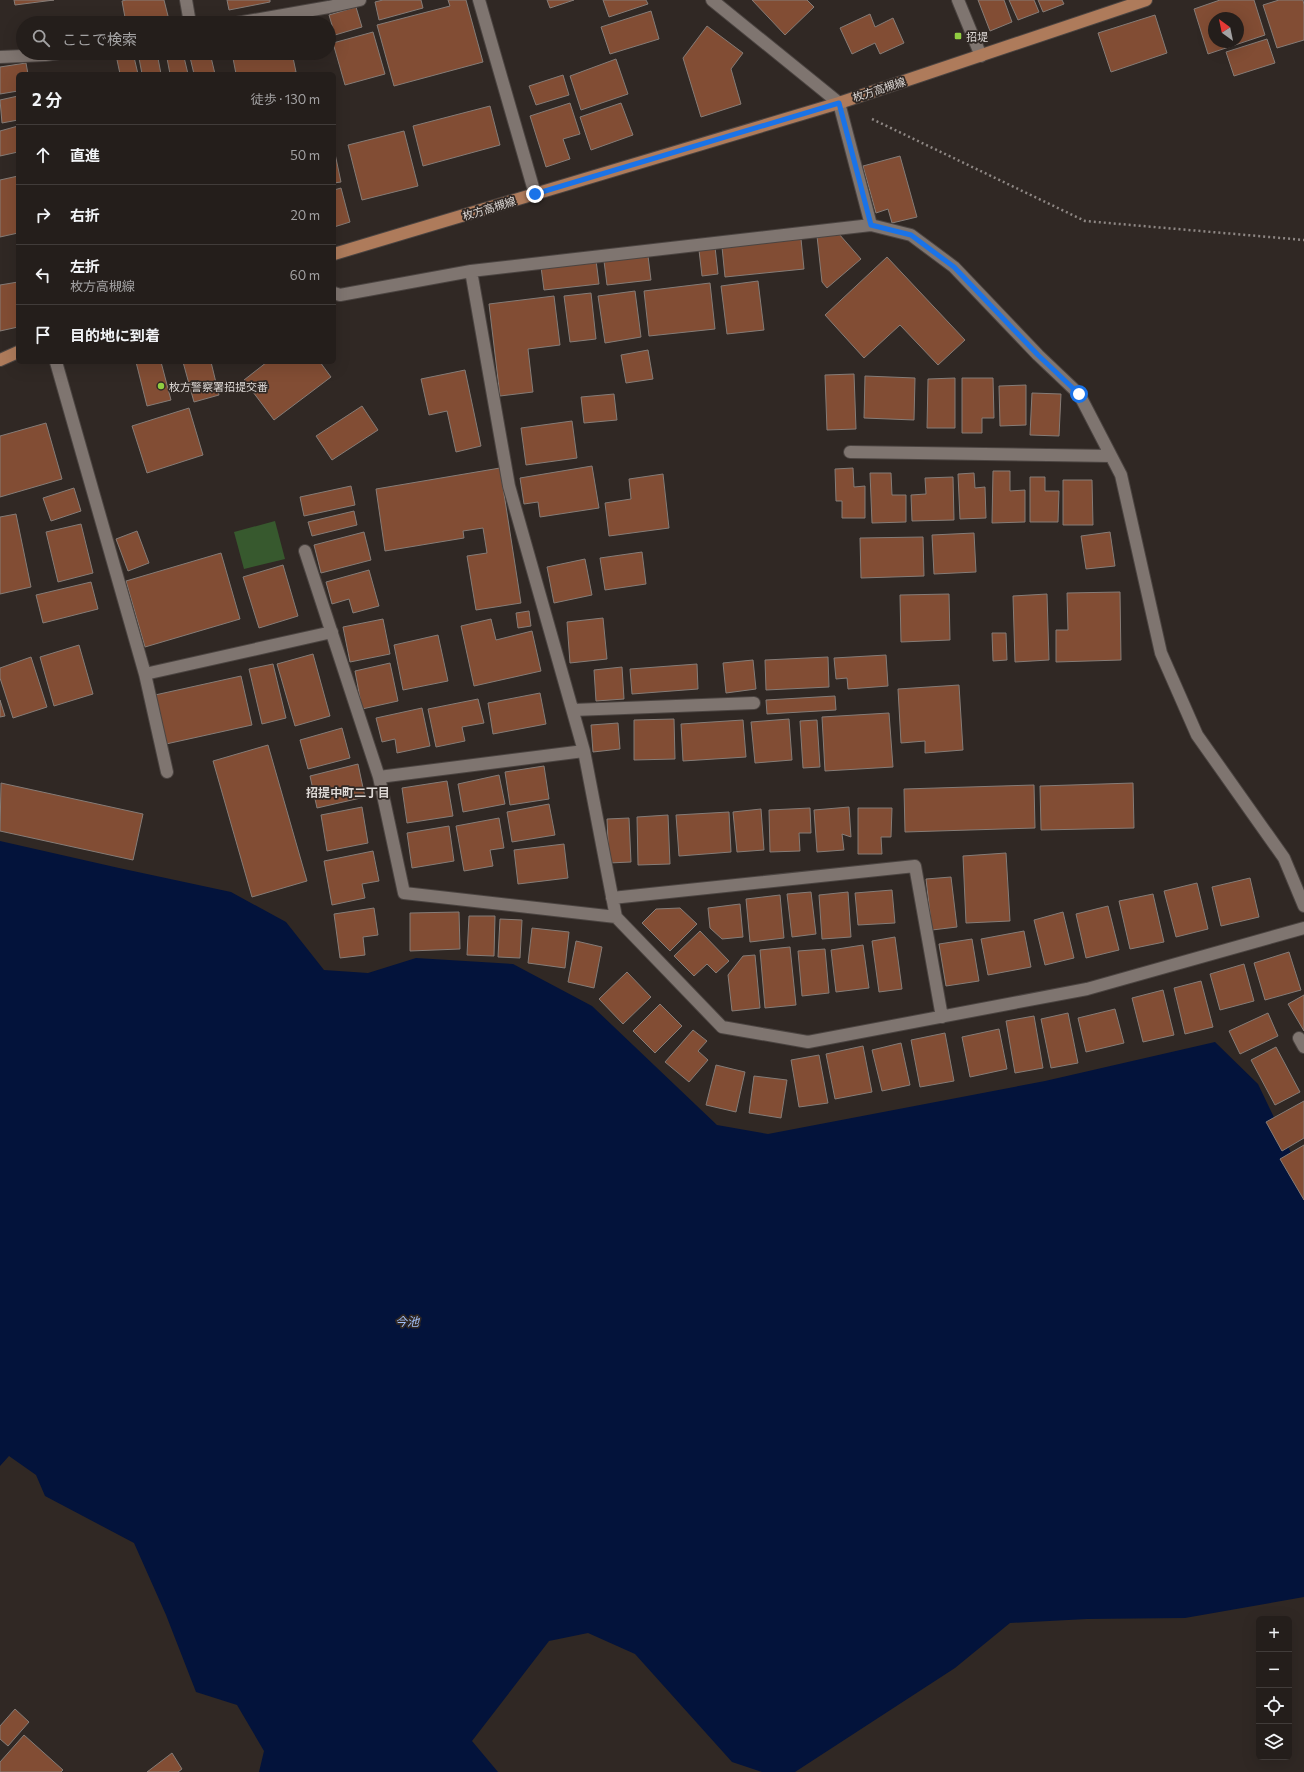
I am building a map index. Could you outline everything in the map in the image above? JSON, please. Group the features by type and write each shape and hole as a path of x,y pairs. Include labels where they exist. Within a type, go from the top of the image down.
{"main road":[{"name":"枚方高槻線","path":"336,253 839,103 1146,0"},
{"path":"0,360 16,353"}],"street":[{"path":"186,0 189,16"},
{"path":"280,16 329,8 360,0"},
{"path":"479,0 535,194"},
{"path":"712,0 839,103 871,225"},
{"path":"958,0 981,56"},
{"path":"0,57 16,56"},
{"path":"336,294 340,295 471,270 871,225 911,235 954,267 1038,355 1079,394 1121,475 1161,653 1196,735 1284,858 1304,906"},
{"path":"471,270 509,486 584,751 616,917 722,1027 808,1042 1087,989 1304,928"},
{"path":"57,364 145,674 167,772"},
{"path":"850,452 1111,456"},
{"path":"305,551 378,777 404,893 616,917"},
{"path":"145,674 332,632"},
{"path":"573,710 754,703"},
{"path":"378,777 584,751"},
{"path":"612,898 915,866 942,1017"}],"path":[{"path":"839,103 1085,220 1304,240"}],"green space":[{"path":"275,521 285,559 244,569 234,532"}],"water":[{"name":"今池","path":"0,841 231,892 286,922 324,970 368,973 416,958 513,964 592,1006 717,1125 768,1134 1045,1081 1215,1042 1258,1084 1304,1180 1304,1597 1185,1618 1087,1619 1010,1623 955,1668 795,1772 762,1772 732,1762 635,1654 588,1633 549,1641 472,1741 498,1772 259,1772 264,1751 237,1705 196,1692 166,1615 134,1543 45,1496 36,1475 9,1456 0,1466"}],"building":[{"path":"14,0 54,0 15,5"},
{"path":"164,0 168,16 125,16 122,1"},
{"path":"227,0 270,0 270,2 229,10"},
{"path":"383,0 421,0 423,8 379,20 375,2"},
{"path":"448,0 466,0 483,62 394,86 377,25 450,6"},
{"path":"547,0 574,0 550,8"},
{"path":"603,0 646,0 648,4 609,17"},
{"path":"752,0 807,0 814,7 785,35"},
{"path":"978,0 1004,0 1012,22 990,31"},
{"path":"1009,0 1034,0 1039,12 1018,20"},
{"path":"1038,0 1062,0 1064,4 1043,12"},
{"path":"1220,0 1254,0 1265,35 1244,42 1244,12 1208,12 1208,48 1226,48 1208,54 1194,9"},
{"path":"1279,0 1303,0 1304,40 1277,48 1263,5"},
{"path":"356,7 362,27 336,35 336,16 329,15"},
{"path":"651,11 659,39 610,54 601,27"},
{"path":"870,14 875,27 893,18 904,43 880,54 875,43 852,54 840,28"},
{"path":"1155,15 1167,53 1111,72 1098,33"},
{"path":"707,26 743,53 731,69 741,104 701,117 683,58"},
{"path":"373,32 385,74 345,85 336,54 336,42"},
{"path":"1267,39 1275,63 1234,76 1226,52 1244,48 1244,46"},
{"path":"616,59 628,94 581,110 570,76"},
{"path":"117,60 135,60 138,72 120,72"},
{"path":"139,60 158,60 161,72 142,72"},
{"path":"167,60 185,60 188,72 170,72"},
{"path":"191,60 212,60 215,72 194,72"},
{"path":"233,60 293,60 296,72 236,72"},
{"path":"26,63 28,72 16,72 16,91 0,94 0,67"},
{"path":"563,75 569,95 536,105 529,86"},
{"path":"16,96 16,120 2,123 0,100"},
{"path":"570,103 580,134 563,139 570,159 546,167 530,116"},
{"path":"621,103 633,135 591,150 580,117"},
{"path":"490,106 500,145 423,166 413,126"},
{"path":"16,127 16,152 0,156 0,131"},
{"path":"404,131 418,186 362,200 348,145"},
{"path":"900,156 917,217 892,223 888,209 876,213 863,166"},
{"path":"336,158 341,182 336,183"},
{"path":"16,176 16,233 0,237 0,180"},
{"path":"341,188 350,222 336,226 336,189"},
{"path":"839,234 861,259 827,288 822,282 817,236"},
{"path":"801,239 804,269 725,277 722,247"},
{"path":"715,247 718,274 702,276 699,250"},
{"path":"648,256 651,280 607,285 604,261"},
{"path":"887,257 965,340 938,365 900,325 864,358 825,315"},
{"path":"596,260 599,284 544,290 541,267"},
{"path":"758,281 764,330 727,334 721,286"},
{"path":"16,282 16,327 0,331 0,285"},
{"path":"710,283 715,329 649,336 644,291"},
{"path":"635,291 641,337 605,343 598,296"},
{"path":"591,293 596,339 570,342 564,296"},
{"path":"554,296 560,345 528,349 533,392 500,396 489,304"},
{"path":"648,350 653,379 626,383 621,355"},
{"path":"136,364 162,364 171,400 147,406"},
{"path":"184,364 211,364 219,395 194,402"},
{"path":"264,364 321,364 331,377 274,420 244,380"},
{"path":"465,370 481,446 456,452 447,411 429,415 421,379"},
{"path":"854,374 856,429 827,430 825,375"},
{"path":"865,376 915,378 914,420 864,418"},
{"path":"955,378 955,428 927,428 928,379"},
{"path":"962,378 993,378 994,418 982,418 982,433 962,433"},
{"path":"1026,385 1026,425 1000,426 999,386"},
{"path":"1032,393 1061,394 1059,436 1030,435"},
{"path":"614,394 617,420 584,423 581,397"},
{"path":"362,406 378,430 332,460 316,436"},
{"path":"189,408 203,455 147,473 132,426"},
{"path":"572,421 577,458 526,465 521,428"},
{"path":"46,423 62,479 0,497 0,436"},
{"path":"592,466 599,508 540,517 538,502 524,504 520,478"},
{"path":"500,468 521,603 476,610 467,556 487,553 483,528 463,531 464,538 385,551 376,489"},
{"path":"853,468 854,487 865,486 865,518 842,518 842,501 836,501 835,469"},
{"path":"993,471 1010,471 1010,491 1025,490 1025,522 992,523"},
{"path":"870,473 891,473 892,495 906,495 906,522 872,523"},
{"path":"974,473 975,488 985,487 986,518 960,519 958,474"},
{"path":"663,474 669,528 609,536 605,503 631,499 629,479"},
{"path":"953,477 954,520 912,521 911,495 926,494 925,478"},
{"path":"1030,477 1045,477 1045,491 1059,491 1058,522 1030,522"},
{"path":"1063,480 1092,480 1093,525 1063,525"},
{"path":"351,486 355,505 304,516 300,497"},
{"path":"74,488 81,511 51,521 43,498"},
{"path":"354,511 357,525 312,536 308,522"},
{"path":"16,514 31,587 0,594 0,517"},
{"path":"81,524 93,573 58,582 46,532"},
{"path":"137,531 149,563 128,571 116,539"},
{"path":"364,532 371,560 321,573 314,545"},
{"path":"1110,532 1115,566 1086,569 1081,536"},
{"path":"974,533 976,572 934,574 932,535"},
{"path":"923,537 924,576 861,578 860,538"},
{"path":"642,552 646,584 605,590 600,558"},
{"path":"221,553 240,619 145,647 126,581"},
{"path":"585,559 592,595 554,603 547,567"},
{"path":"283,565 298,616 259,628 243,577"},
{"path":"369,570 379,606 353,613 349,599 332,604 326,582"},
{"path":"91,582 98,609 43,623 36,595"},
{"path":"1120,592 1121,660 1056,662 1056,630 1068,630 1067,593"},
{"path":"949,594 950,640 901,642 900,595"},
{"path":"1047,594 1049,660 1015,662 1013,596"},
{"path":"529,611 531,626 518,628 516,613"},
{"path":"603,618 607,659 570,663 567,622"},
{"path":"383,619 390,654 350,662 343,627"},
{"path":"491,619 496,640 532,631 541,671 474,686 461,626"},
{"path":"992,633 1006,633 1007,660 993,661"},
{"path":"438,635 448,681 403,690 394,645"},
{"path":"79,645 93,694 54,706 40,657"},
{"path":"313,654 330,716 295,726 277,664"},
{"path":"886,655 888,686 848,689 847,678 836,679 834,658"},
{"path":"31,657 47,707 13,718 0,678 0,668"},
{"path":"828,657 829,687 766,690 765,660"},
{"path":"753,660 756,689 726,693 723,663"},
{"path":"390,663 398,701 362,709 355,671"},
{"path":"273,664 286,718 262,724 249,669"},
{"path":"697,664 698,689 632,694 630,669"},
{"path":"622,667 624,699 596,701 594,670"},
{"path":"241,676 252,725 166,744 155,695"},
{"path":"959,685 963,750 925,753 925,741 901,743 898,689"},
{"path":"540,693 546,724 493,734 488,703"},
{"path":"835,696 836,710 767,714 766,700"},
{"path":"478,699 484,723 462,727 465,741 436,747 428,709"},
{"path":"0,700 5,716 0,717"},
{"path":"422,708 430,746 397,753 395,739 382,742 376,718"},
{"path":"889,713 893,767 825,771 822,717"},
{"path":"674,719 675,759 634,760 634,720"},
{"path":"789,719 792,760 755,763 751,722"},
{"path":"743,720 746,757 683,761 681,724"},
{"path":"817,720 820,767 803,768 800,721"},
{"path":"618,723 620,749 593,752 591,725"},
{"path":"342,728 350,758 308,769 300,740"},
{"path":"268,745 307,881 252,897 213,761"},
{"path":"358,764 365,797 317,808 310,776"},
{"path":"544,766 549,799 510,805 505,772"},
{"path":"499,775 505,804 463,812 458,784"},
{"path":"447,781 453,816 407,823 402,788"},
{"path":"1,783 143,814 133,860 0,831"},
{"path":"1133,783 1134,828 1041,830 1040,786"},
{"path":"1034,785 1035,828 905,832 904,789"},
{"path":"549,804 555,835 512,842 507,812"},
{"path":"362,807 368,843 327,851 321,815"},
{"path":"849,807 851,837 842,834 844,850 817,852 814,810"},
{"path":"810,808 811,833 799,833 800,851 770,852 769,810"},
{"path":"858,808 892,808 891,837 881,837 882,854 858,854"},
{"path":"761,809 764,850 737,852 733,812"},
{"path":"729,812 731,852 679,856 676,815"},
{"path":"668,815 670,864 638,865 637,817"},
{"path":"499,818 504,848 490,850 493,866 464,871 456,826"},
{"path":"629,818 631,862 609,863 607,819"},
{"path":"449,826 454,861 412,868 407,833"},
{"path":"564,844 568,878 518,884 514,850"},
{"path":"373,851 379,881 362,884 365,898 332,905 324,861"},
{"path":"1006,853 1010,921 966,923 963,856"},
{"path":"951,877 957,927 932,930 926,879"},
{"path":"1250,878 1259,917 1221,926 1212,887"},
{"path":"1197,883 1208,929 1176,937 1164,891"},
{"path":"892,890 895,923 858,925 855,893"},
{"path":"811,892 816,934 792,937 787,894"},
{"path":"848,892 851,937 822,939 819,895"},
{"path":"1153,894 1164,942 1130,949 1119,901"},
{"path":"780,895 784,938 750,942 746,899"},
{"path":"740,904 743,937 722,939 710,928 708,908"},
{"path":"1108,906 1119,950 1086,958 1076,914"},
{"path":"374,908 378,935 363,937 365,955 340,958 334,914"},
{"path":"680,908 697,924 670,951 642,923 656,909"},
{"path":"459,912 460,949 410,951 410,913"},
{"path":"1063,912 1074,958 1045,965 1034,920"},
{"path":"469,916 495,916 494,956 467,955"},
{"path":"500,919 522,920 520,958 498,957"},
{"path":"532,928 569,932 565,968 528,963"},
{"path":"700,931 729,961 716,973 707,964 694,976 674,956"},
{"path":"1024,931 1031,967 988,975 981,939"},
{"path":"895,937 902,989 879,992 872,941"},
{"path":"972,939 979,981 946,986 939,944"},
{"path":"576,941 602,947 594,988 568,982"},
{"path":"863,945 869,988 836,992 831,950"},
{"path":"790,947 796,1005 765,1008 760,950"},
{"path":"825,949 829,993 802,996 798,951"},
{"path":"1289,952 1301,990 1265,1000 1254,963"},
{"path":"755,955 760,1008 732,1011 728,975 743,956"},
{"path":"1244,964 1254,1001 1220,1010 1210,974"},
{"path":"627,972 651,997 623,1024 599,999"},
{"path":"1201,981 1213,1027 1185,1034 1174,988"},
{"path":"1163,990 1174,1035 1143,1042 1132,998"},
{"path":"1304,995 1304,1031 1288,1004"},
{"path":"660,1004 682,1026 655,1053 633,1031"},
{"path":"1115,1009 1124,1043 1086,1052 1078,1018"},
{"path":"1068,1013 1078,1063 1051,1068 1041,1019"},
{"path":"1268,1013 1278,1036 1240,1054 1229,1031"},
{"path":"1034,1016 1043,1068 1015,1073 1006,1021"},
{"path":"999,1029 1007,1069 970,1077 962,1037"},
{"path":"693,1030 707,1041 698,1051 708,1060 689,1082 665,1062"},
{"path":"945,1033 954,1081 920,1087 911,1040"},
{"path":"901,1043 910,1085 882,1091 872,1050"},
{"path":"863,1046 872,1092 835,1099 826,1054"},
{"path":"1276,1047 1300,1092 1275,1105 1251,1060"},
{"path":"819,1055 828,1103 799,1107 791,1060"},
{"path":"716,1065 745,1072 736,1112 706,1105"},
{"path":"754,1076 787,1080 781,1118 749,1113"},
{"path":"1304,1101 1304,1138 1282,1151 1266,1122"},
{"path":"1304,1145 1304,1200 1280,1159"},
{"path":"15,1709 29,1722 8,1746 0,1739 0,1726"},
{"path":"24,1735 63,1770 61,1772 0,1772 0,1762"},
{"path":"172,1753 182,1769 178,1772 147,1772"}],"place":[{"name":"招堤","path":"958,36"},
{"name":"枚方警察署招提交番","path":"161,386"}],"district":[{"name":"招提中町二丁目","path":"348,792"}],"route":[{"path":"535,194 839,103 871,225 911,235 954,267 1038,355 1079,394"}]}
